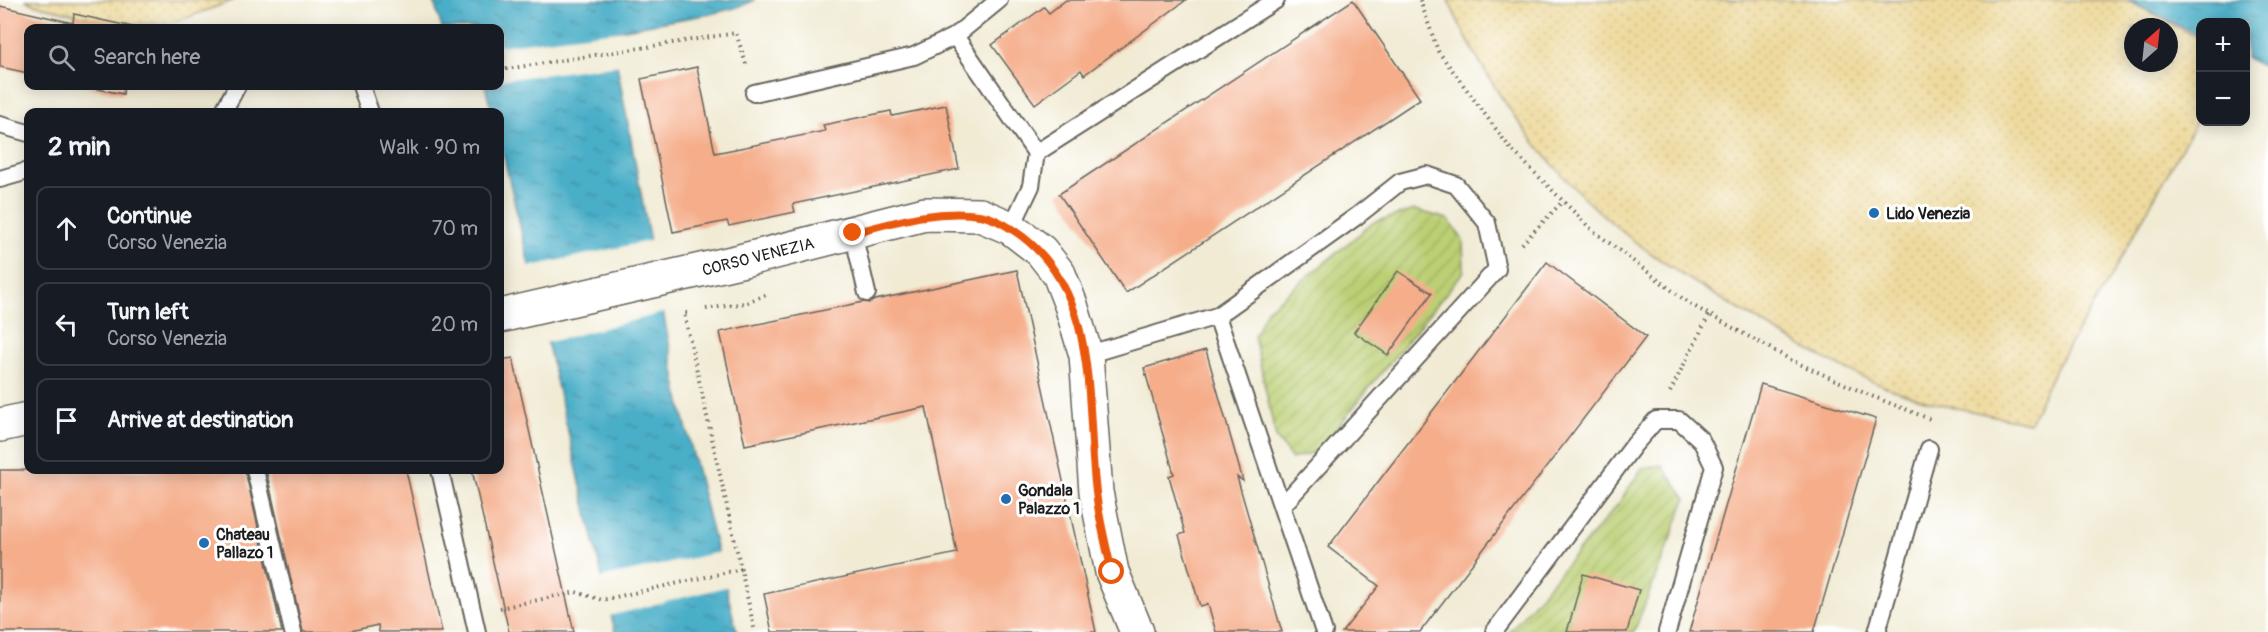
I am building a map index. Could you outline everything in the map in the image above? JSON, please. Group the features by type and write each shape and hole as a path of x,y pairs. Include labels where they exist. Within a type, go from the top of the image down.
{"street":[{"name":"CORSO VENEZIA","path":"504,315 740,261 925,214 981,215 1011,228 1041,251 1059,274 1086,355 1096,492 1112,572 1137,632"},
{"path":"0,425 24,420"}],"lane":[{"path":"754,93 914,56 955,36 999,0"},
{"path":"1036,153 1276,0"},
{"path":"955,36 1036,153 1031,186 1011,228"},
{"path":"226,108 235,90"},
{"path":"362,90 369,108"},
{"path":"0,125 24,132"},
{"path":"0,179 24,172"},
{"path":"1086,355 1217,316 1358,216 1400,182 1427,175 1456,185 1487,223 1497,270 1282,506"},
{"path":"853,233 867,293"},
{"path":"1217,316 1324,632"},
{"path":"1494,632 1634,445 1656,420 1679,420 1701,440 1714,466 1667,632"},
{"path":"1877,632 1929,449"},
{"path":"256,474 292,632"},
{"path":"442,474 477,632"}],"path":[{"path":"1420,0 1438,51 1510,148 1591,229 1690,304 1709,315 1793,361 1935,421 1929,449"},
{"path":"504,69 736,33 754,93"},
{"path":"1497,270 1563,201"},
{"path":"704,310 745,303 773,293"},
{"path":"694,311 684,313 755,632"},
{"path":"1656,420 1709,315"},
{"path":"473,614 576,592 602,600 742,569"}],"sand":[{"path":"25,0 234,0 173,23 147,24 117,24 36,5"},
{"name":"Lido Venezia","path":"1448,0 2126,0 2160,18 2124,18 2124,72 2178,72 2178,27 2196,37 2196,122 2107,283 2056,367 2030,423 1926,400 1870,381 1794,342 1656,257 1596,209 1570,183 1522,127 1482,65"}],"green space":[{"path":"1415,210 1448,219 1463,240 1464,271 1318,451 1292,459 1276,438 1254,336 1267,310 1374,222"},
{"path":"1662,465 1686,499 1634,632 1509,632 1619,503 1642,468"}],"water":[{"path":"433,0 754,0 728,10 611,33 680,402 737,632 615,632 504,158 504,108 491,108 486,90 504,90 504,24 441,24"},
{"path":"2128,0 2268,0 2268,69 2250,60 2250,18 2196,18 2196,34 2178,25 2178,18 2164,18"}],"pier":[{"path":"633,29 615,35 620,65 504,80 504,45"},
{"path":"653,240 666,312 545,343 528,267"},
{"path":"720,552 729,586 609,616 600,578"}],"building":[{"path":"1066,0 1186,0 1084,75 1081,70 1035,104 992,45 1044,7 1049,13"},
{"path":"1353,0 1420,99 1126,293 1059,194"},
{"path":"0,6 73,23 74,14 119,24 24,24 24,72 0,67"},
{"path":"697,67 715,153 825,131 823,125 891,111 892,116 946,105 959,169 793,204 795,212 729,226 727,221 673,232 641,79"},
{"path":"103,90 124,90 123,94"},
{"path":"1547,262 1646,337 1420,632 1342,632 1379,586 1328,547"},
{"name":"Gondala Palazzo 1","path":"1017,270 1096,632 772,632 764,594 957,553 926,407 745,445 720,332 863,302 869,303"},
{"path":"1398,271 1432,293 1388,355 1354,332"},
{"path":"1206,350 1243,481 1237,477 1282,632 1216,632 1208,604 1200,606 1179,535 1185,533 1169,476 1174,474 1144,368"},
{"path":"513,358 574,632 509,632 473,474 504,474 504,359"},
{"path":"1761,384 1876,419 1814,632 1689,632"},
{"name":"Chateau Pallazo 1","path":"0,470 24,470 24,474 246,474 282,632 0,632"},
{"path":"267,474 407,474 442,632 379,632 378,625 346,632 303,632"},
{"path":"1583,574 1639,590 1627,632 1567,632"}],"place":[{"name":"Lido Venezia","path":"1874,213"},
{"name":"Gondala Palazzo 1","path":"1006,499"},
{"name":"Chateau Pallazo 1","path":"204,543"}],"route":[{"path":"853,233 925,214 981,215 1011,228 1041,251 1059,274 1086,355 1096,492 1112,572"}]}
